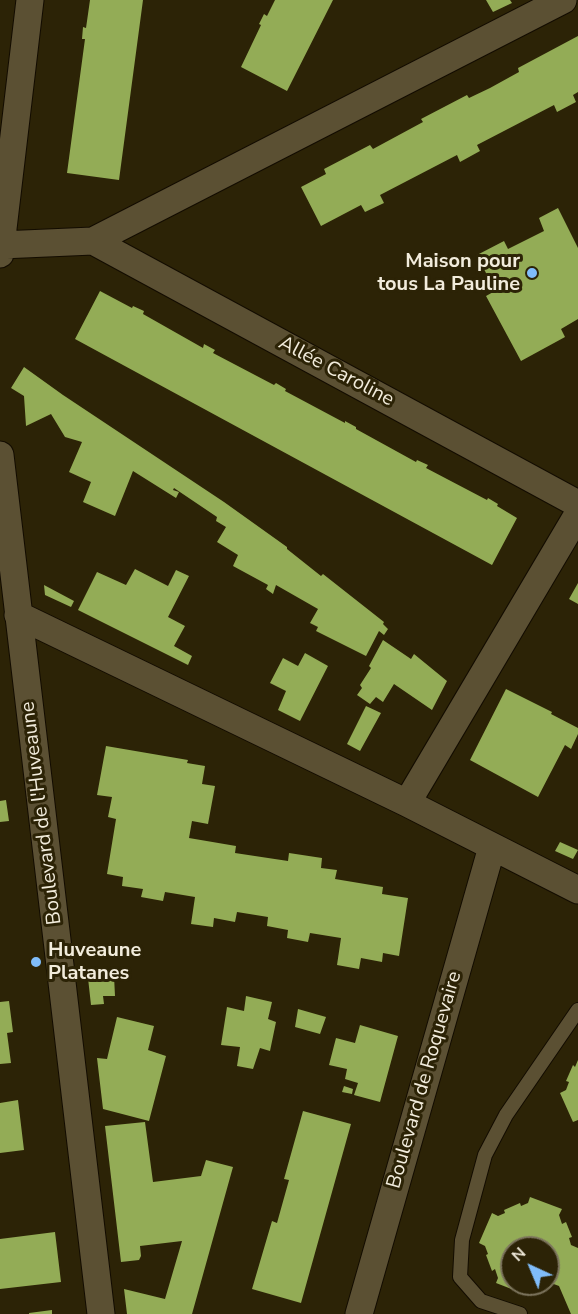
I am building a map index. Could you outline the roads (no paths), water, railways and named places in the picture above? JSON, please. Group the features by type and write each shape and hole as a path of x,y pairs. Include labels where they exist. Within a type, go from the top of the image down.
{"street":[{"path":"30,0 1,249 93,241 563,0"},
{"name":"Allée Caroline","path":"93,241 578,504"},
{"name":"Boulevard de l'Huveaune","path":"0,455 101,1314"},
{"path":"407,803 578,514"},
{"path":"18,615 407,803 578,890"},
{"name":"Boulevard de Roquevaire","path":"359,1314 492,847"}],"lane":[{"path":"520,1314 481,1301 459,1278 462,1240 485,1155 506,1114 578,1010"}],"place":[{"name":"Maison pour tous La Pauline","path":"532,273"},
{"name":"Huveaune Platanes","path":"36,962"}]}
